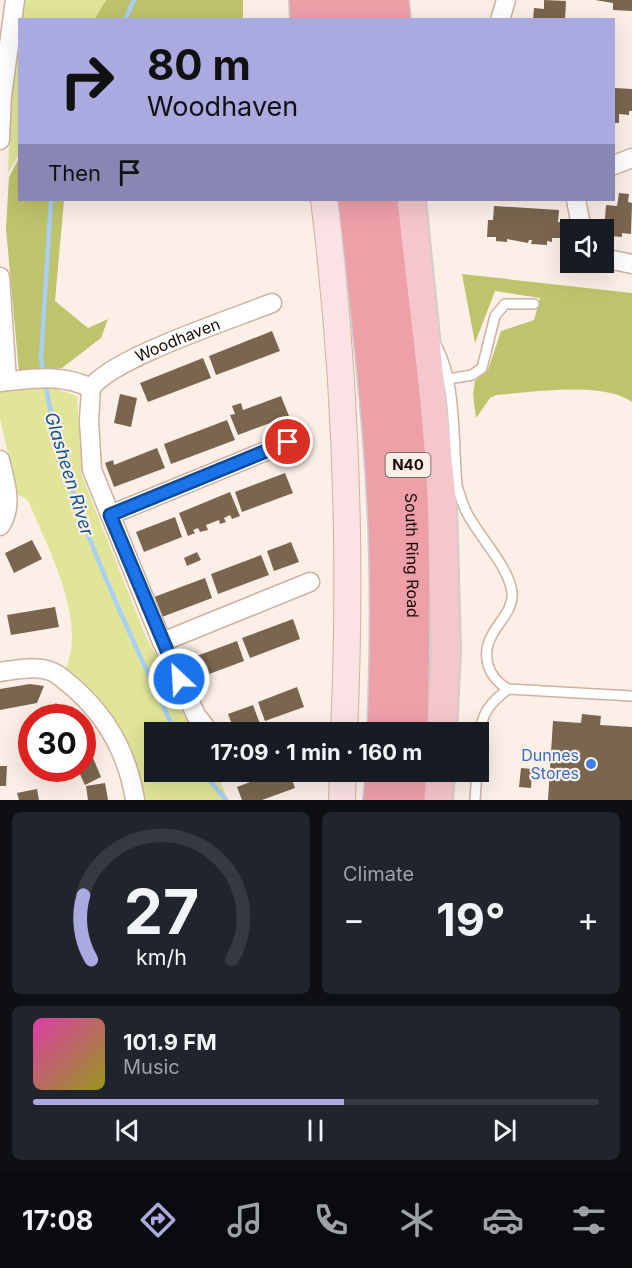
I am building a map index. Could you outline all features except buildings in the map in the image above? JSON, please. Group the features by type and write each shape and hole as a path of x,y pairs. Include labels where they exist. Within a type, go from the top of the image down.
{"highway":[{"path":"305,18 306,0"},
{"path":"335,0 336,18"},
{"path":"361,0 362,18"},
{"path":"392,0 394,18"},
{"name":"South Ring Road","path":"355,201 375,380 384,504 387,597 384,722"},
{"name":"South Ring Road","path":"381,201 411,493 414,614 411,722"},
{"path":"380,800 382,782"},
{"path":"408,800 409,782"}],"main road":[{"path":"302,0 305,18"},
{"path":"400,18 402,0"},
{"path":"324,201 332,263 344,418 348,555 344,722"},
{"name":"N40","path":"411,201 442,504 446,650 442,722"},
{"path":"342,800 343,782"},
{"path":"438,800 439,782"}],"street":[{"path":"0,140 2,96 15,0"},
{"path":"501,18 506,0"},
{"path":"615,165 632,158"},
{"path":"576,201 580,219"},
{"path":"614,260 632,264"},
{"path":"0,277 4,381 45,378 74,380 91,388 89,453 92,470 162,642 201,722"},
{"name":"Woodhaven","path":"91,388 97,380 119,364 272,303"},
{"path":"110,515 293,440"},
{"path":"0,460 8,494 5,516 0,526"},
{"path":"162,642 310,582"},
{"path":"0,672 27,668 46,670 57,674 88,700 111,729 131,774 135,800"}],"lane":[{"path":"448,379 472,375 482,368 495,316 504,304 534,304"},
{"path":"424,325 444,360 448,379 457,486 469,517 499,564 512,594 510,605 490,637 486,656 496,680 508,689 632,696"},
{"path":"482,722 483,714 493,701 508,689"},
{"path":"475,800 476,782"}],"green space":[{"path":"24,0 106,0 97,18 21,18"},
{"path":"106,0 243,0 243,18 96,18"},
{"path":"18,42 18,156 8,173 11,99"},
{"path":"18,160 18,201 64,201 55,301 88,328 108,319 101,338 62,368 19,373 6,228 9,177"},
{"path":"462,274 632,293 632,402 620,396 586,390 547,390 496,395 490,398 476,418 473,394 475,381 488,370 501,331 534,320 540,298 495,291 475,343"},
{"path":"32,387 56,389 77,396 82,476 146,637 192,722 144,722 144,782 221,782 228,800 144,800 132,758 118,726 97,698 66,668 71,649 72,628 68,606 54,561 28,500 17,494 0,418 0,391"}],"waterway":[{"name":"Glasheen River","path":"126,18 134,0"},
{"name":"Glasheen River","path":"43,373 41,358 51,201"},
{"name":"Glasheen River","path":"45,382 54,428 67,473 98,561 170,722"},
{"name":"Glasheen River","path":"211,782 226,800"}],"place":[{"name":"Dunnes Stores","path":"591,764"}],"route":[{"path":"179,679 110,515 288,442"}]}
